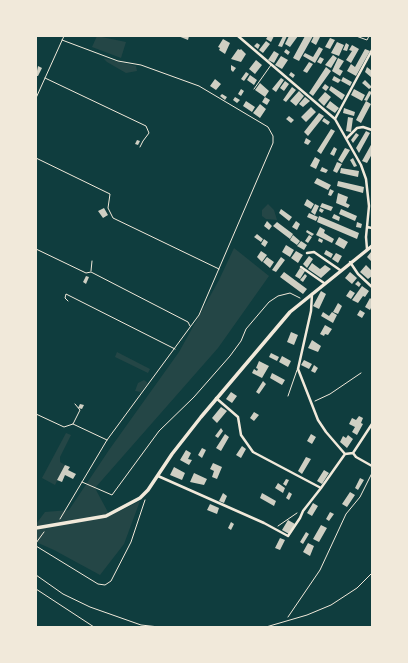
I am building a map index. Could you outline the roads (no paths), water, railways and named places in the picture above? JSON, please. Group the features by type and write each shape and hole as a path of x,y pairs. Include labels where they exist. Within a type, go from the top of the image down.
{"main road":[{"path":"36,528 91,520 114,513 140,498 148,490 172,454 216,398 290,312 340,270 372,246"}],"street":[{"path":"238,36 335,118 347,138 366,179 369,206 366,244 367,249"},
{"path":"335,118 372,50"},
{"path":"347,138 357,128 363,127 372,130"},
{"path":"367,227 372,228"},
{"path":"307,253 314,252 340,270"},
{"path":"350,262 358,274 372,287"},
{"path":"301,267 324,283"},
{"path":"312,293 311,311 298,370 311,403 326,432 344,454"},
{"path":"216,398 238,417 241,435 253,452 321,488"},
{"path":"353,453 372,424"},
{"path":"158,476 290,536 303,511 344,454 353,453"},
{"path":"353,453 356,457 372,466"}],"lane":[{"path":"356,36 367,40 368,36"},
{"path":"254,89 271,65"},
{"path":"288,396 298,370"},
{"path":"266,627 285,622 331,605 357,588 372,573"},
{"path":"36,575 63,594 90,608 141,625 158,627"}]}
